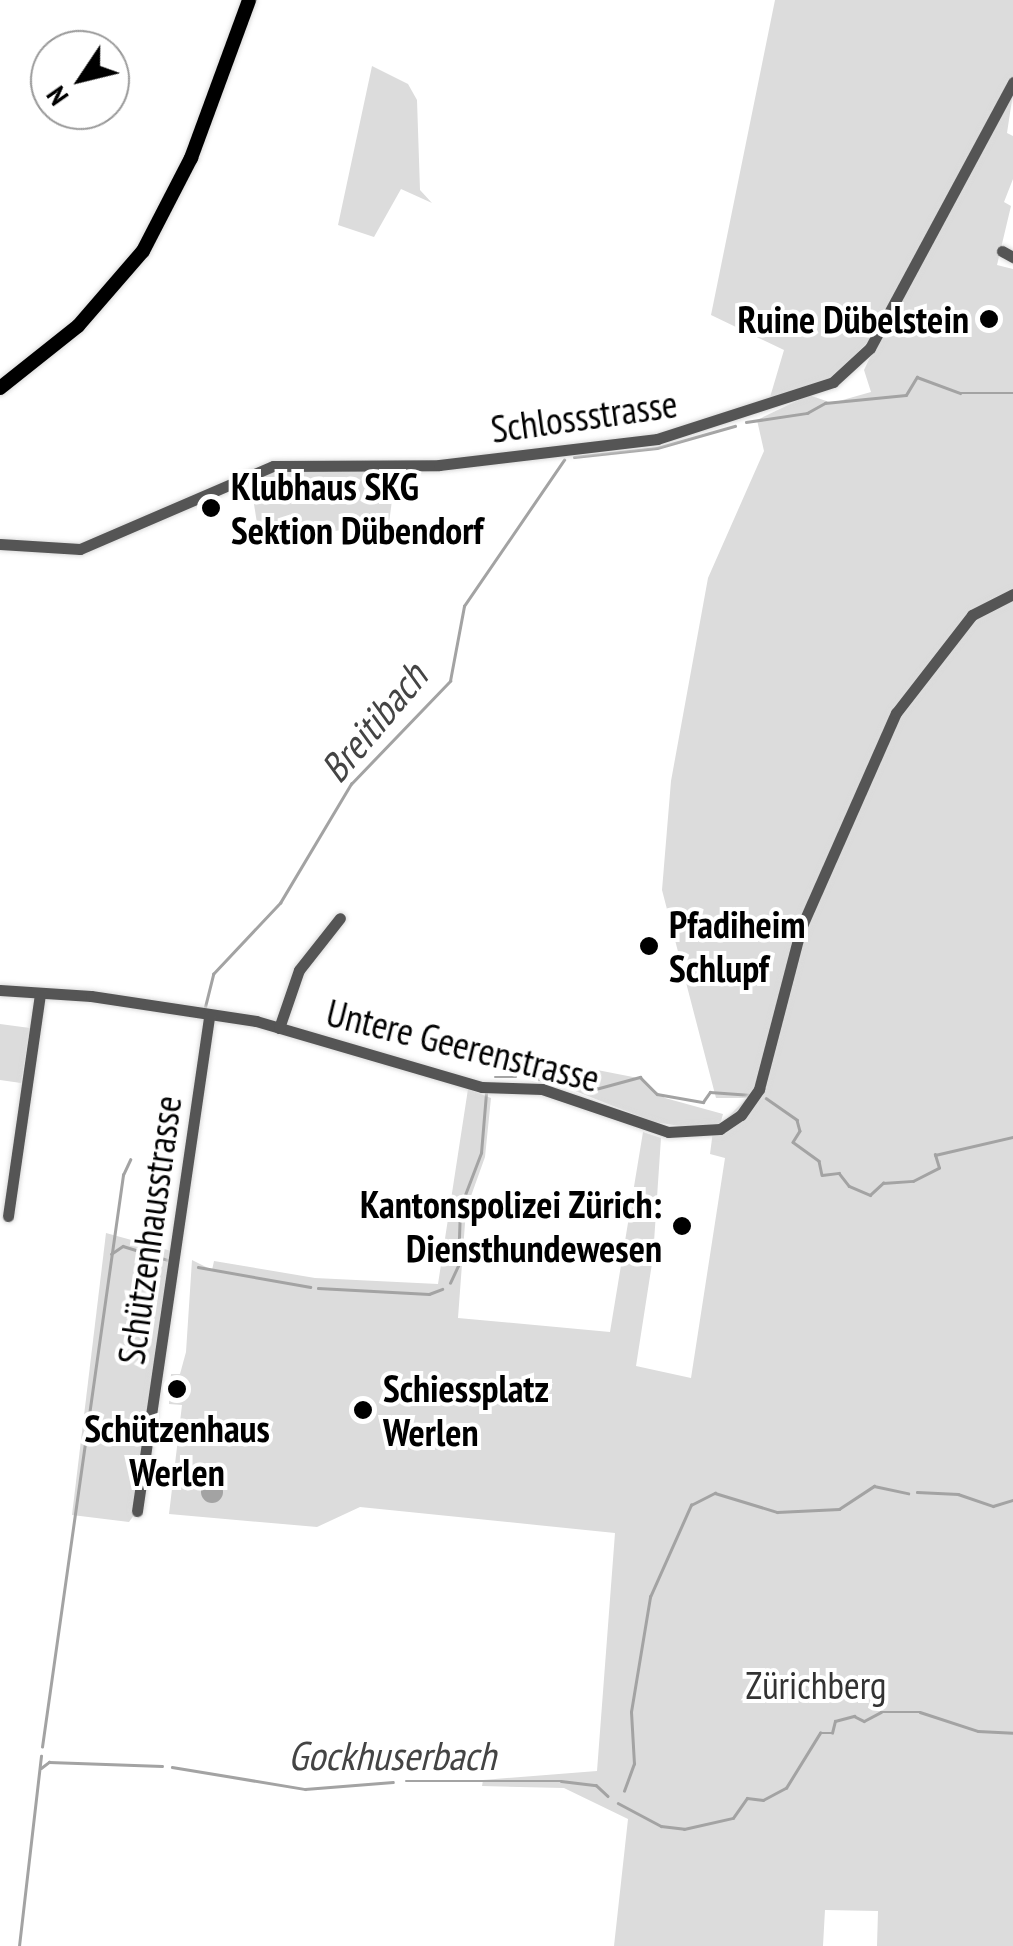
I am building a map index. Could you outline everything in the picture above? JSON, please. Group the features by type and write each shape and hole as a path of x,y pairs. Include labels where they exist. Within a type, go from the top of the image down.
{"main road":[{"path":"0,388 78,326 142,250 191,158 249,0"}],"street":[{"name":"Schlossstrasse","path":"0,544 56,552 95,544 273,466 438,464 657,438 738,418 833,382 870,348 1013,82"},
{"name":"Untere Geerenstrasse","path":"0,990 92,996 279,1028 482,1087 542,1090 679,1134 733,1122 759,1088 801,928 896,713 972,615 1013,594"},
{"name":"Untere Geerenstrasse","path":"279,1028 298,970 340,918"},
{"path":"8,1216 40,994"},
{"name":"Schützenhausstrasse","path":"137,1511 209,1018"}],"green space":[{"path":"775,0 1013,0 1013,81 869,341 829,381 768,404 784,350 711,315"},
{"path":"372,66 408,84 417,100 420,190 432,203 401,189 374,237 338,225"},
{"name":"Zürichberg","path":"1013,93 1007,133 1013,136 1013,179 1004,202 1011,206 997,265 1013,269 1013,1946 877,1946 878,1911 825,1910 823,1946 614,1946 628,1819 564,1788 482,1786 483,1780 597,1771 615,1533 360,1507 317,1527 169,1514 182,1405 169,1404 171,1374 180,1374 186,1352 192,1260 212,1270 214,1261 315,1278 438,1284 468,1089 491,1098 485,1157 466,1210 458,1318 610,1332 643,1132 661,1138 653,1257 636,1366 691,1378 725,1158 710,1154 713,1131 654,1122 522,1070 536,1058 638,1078 665,1098 723,1114 720,1125 747,1098 716,1098 662,890 671,781 708,578 764,451 757,420 809,395 832,403 871,392 864,370 872,353"},
{"path":"280,469 396,470 389,523 260,542 250,479"},
{"path":"0,1024 30,1028 21,1083 0,1080"},
{"path":"106,1233 175,1252 137,1511 129,1522 72,1515"}],"shaded area":[{"path":"212,1481 220,1484 220,1500 212,1503 204,1500 201,1492 204,1484"}],"waterway":[{"path":"746,422 807,413 825,403 906,395 917,377 960,393 1013,393"},
{"name":"Breitibach","path":"574,457 657,448 735,426"},
{"name":"Breitibach","path":"205,1007 213,974 280,903 351,784 450,681 464,606 564,460"},
{"path":"525,1076 592,1090 640,1077 657,1094 703,1102 710,1092 751,1095"},
{"path":"495,1077 516,1077"},
{"path":"450,1283 458,1266 460,1208 481,1153 486,1094"},
{"path":"766,1098 797,1120 800,1131 793,1142 819,1161 822,1175 839,1173 849,1186 870,1195 883,1183 913,1181 939,1168 935,1155 1013,1137"},
{"name":"Breitibach","path":"42,1747 123,1175 130,1160"},
{"path":"111,1254 123,1246 168,1260"},
{"path":"198,1267 310,1287"},
{"path":"318,1288 429,1294 442,1289"},
{"path":"624,1791 634,1764 631,1712 650,1597 691,1505 715,1493 777,1512 839,1509 874,1486 908,1493"},
{"path":"917,1492 958,1494 993,1506 1013,1500"},
{"name":"Gockhuserbach","path":"618,1803 661,1826 684,1829 733,1818 747,1798 763,1800 786,1788 820,1733 832,1733 835,1721 854,1716 864,1721 881,1712 920,1712 978,1731 1013,1733"},
{"name":"Breitibach","path":"19,1946 41,1756"},
{"name":"Gockhuserbach","path":"41,1768 49,1762 162,1766"},
{"name":"Gockhuserbach","path":"172,1767 305,1789 393,1782"},
{"name":"Gockhuserbach","path":"406,1781 561,1781 596,1785 608,1796"}],"place":[{"name":"Ruine Dübelstein","path":"989,319"},
{"name":"Klubhaus SKG Sektion Dübendorf","path":"211,508"},
{"name":"Pfadiheim Schlupf","path":"649,946"},
{"name":"Kantonspolizei Zürich: Diensthundewesen","path":"682,1226"},
{"name":"Schützenhaus Werlen","path":"177,1389"},
{"name":"Schiessplatz Werlen","path":"363,1410"}]}
